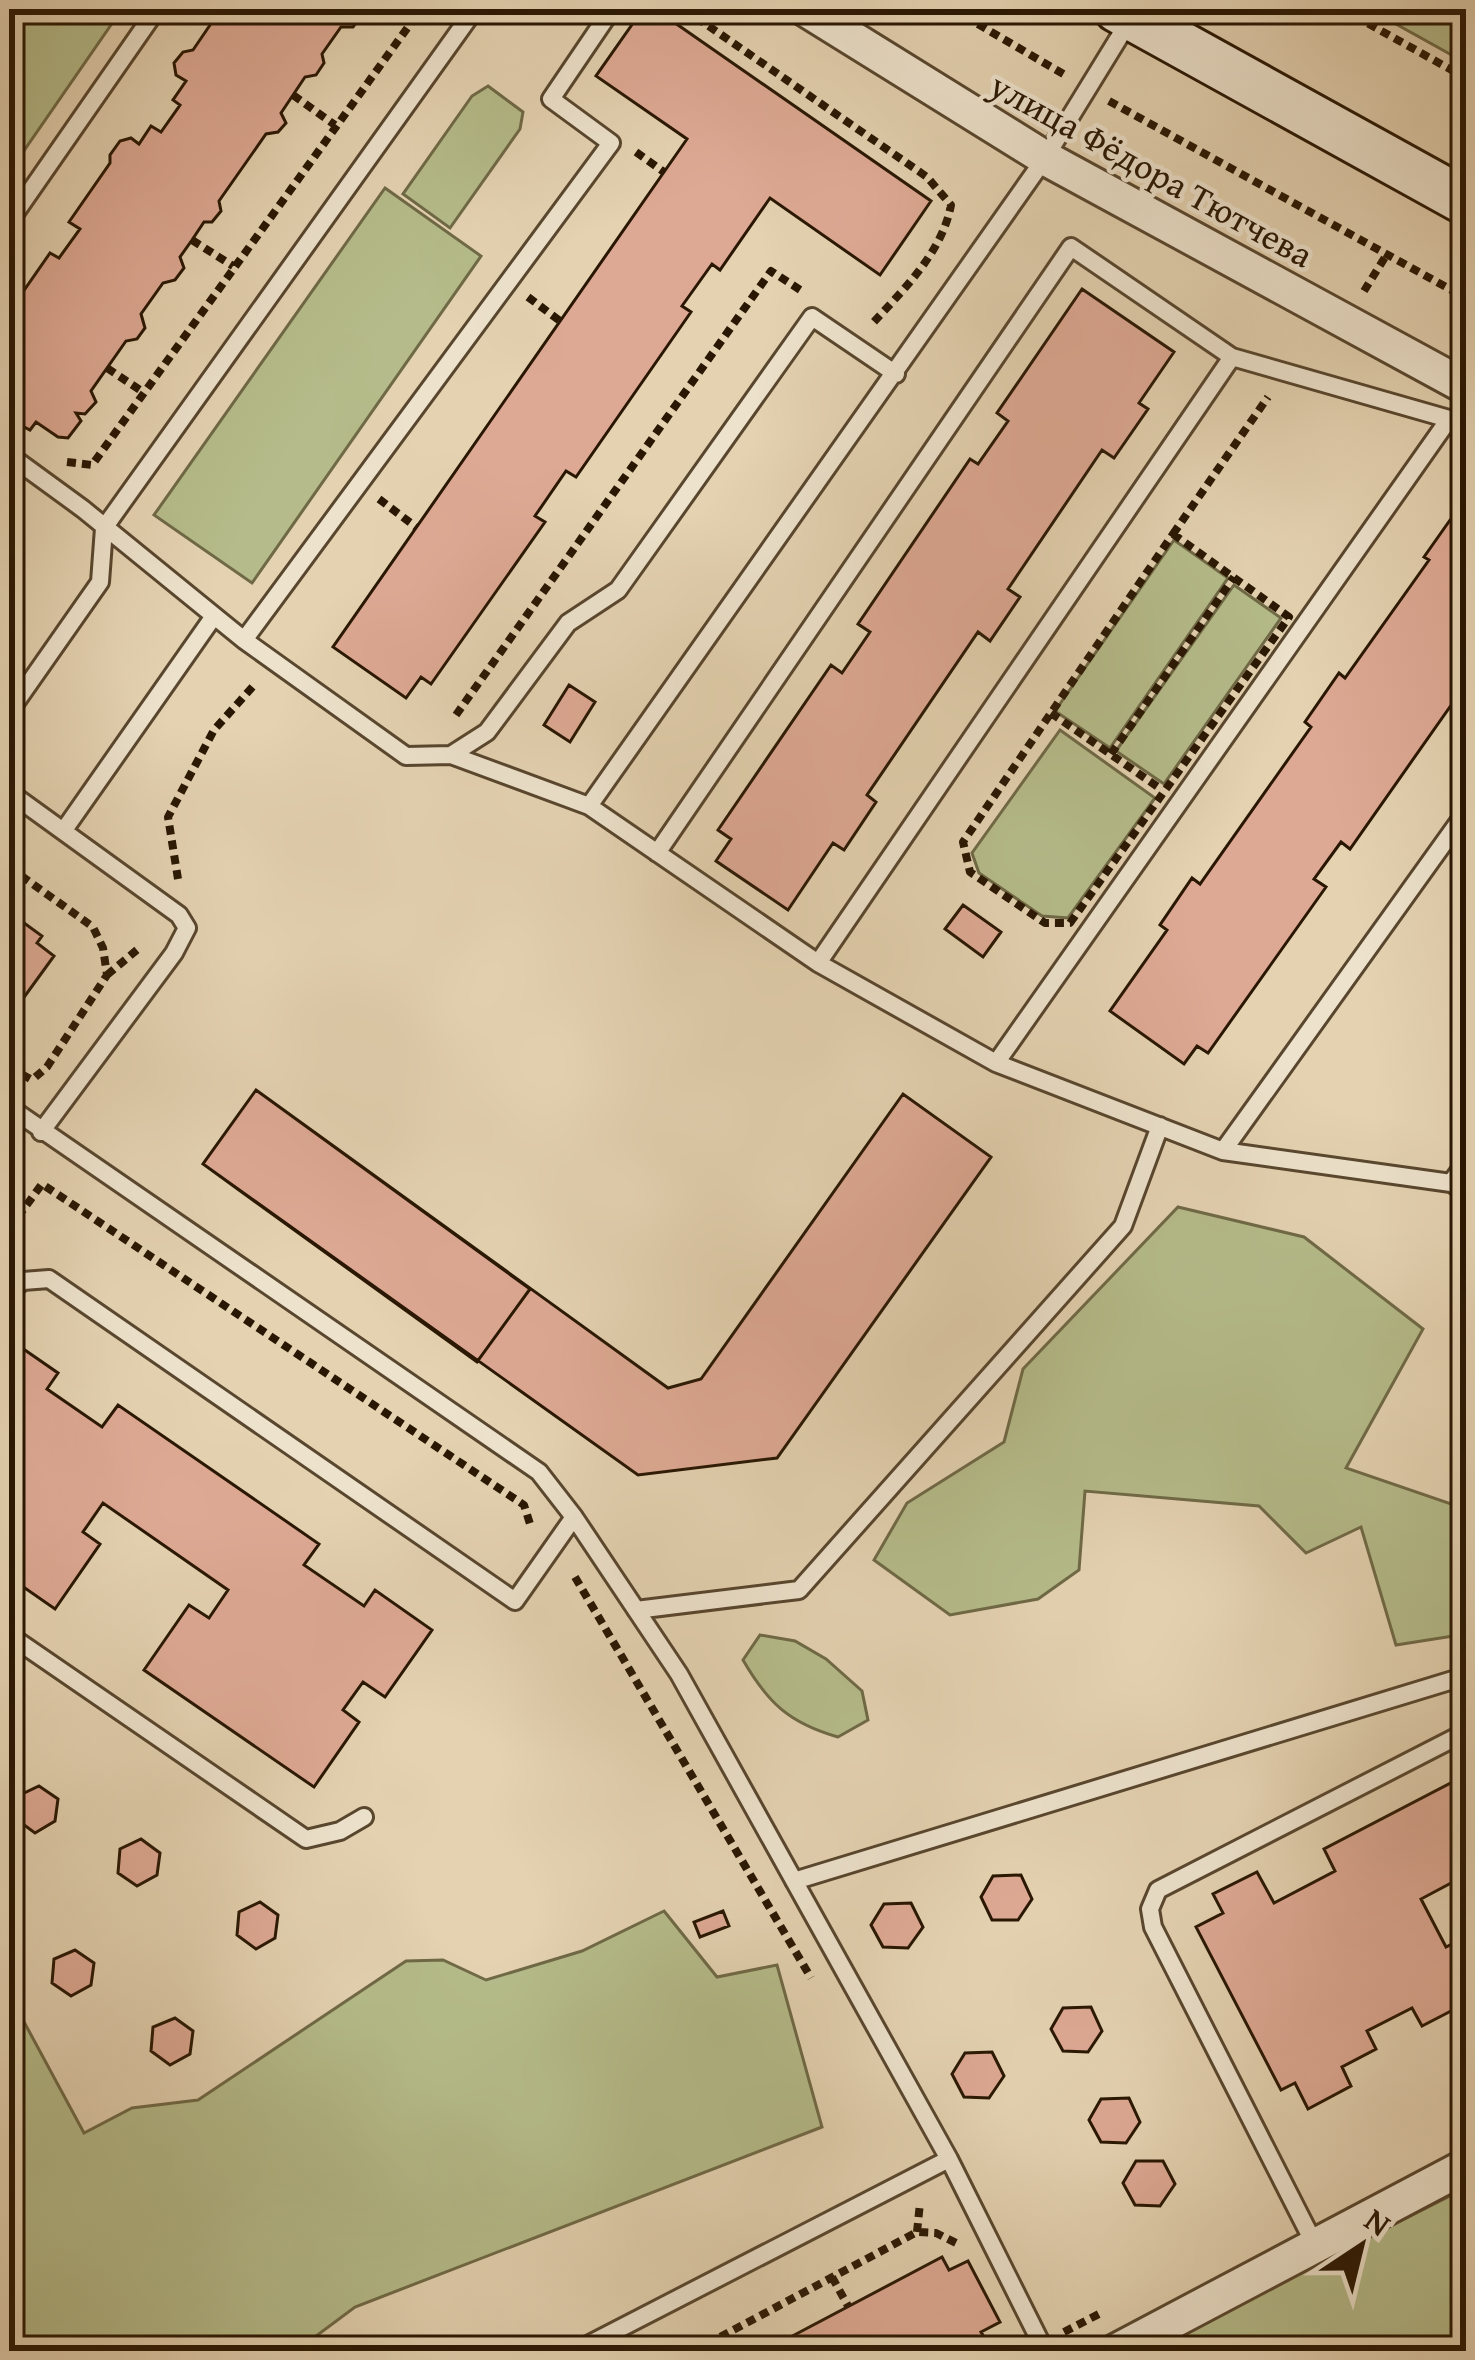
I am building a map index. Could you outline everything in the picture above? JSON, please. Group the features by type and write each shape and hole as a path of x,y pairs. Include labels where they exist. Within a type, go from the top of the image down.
{"street":[{"name":"улица Фёдора Тютчева","path":"805,9 1045,158 1466,388"},
{"path":"1124,13 1466,202"},
{"path":"1116,2351 1466,2165"}],"lane":[{"path":"9,222 158,9"},
{"path":"9,712 100,581 104,528 475,9"},
{"path":"244,640 611,142 551,99 612,9"},
{"path":"589,806 1045,158 1089,90 1124,13"},
{"path":"657,853 1071,247 1228,363 1458,424 996,1063"},
{"path":"451,755 487,732 568,623 618,590 812,317 896,374"},
{"path":"818,963 1228,363"},
{"path":"9,455 244,640 406,756 451,755 589,806 818,963 996,1063 1222,1151 1459,1187 1466,1162"},
{"path":"64,830 214,616"},
{"path":"9,792 179,915 187,928 41,1132"},
{"path":"1222,1151 1466,812"},
{"path":"9,1107 539,1472 679,1674 949,2158 1045,2351"},
{"path":"636,1610 799,1590 1123,1226 1160,1126"},
{"path":"9,1292 23,1281 49,1280 515,1601 574,1517"},
{"path":"9,1635 306,1839 340,1831 364,1816"},
{"path":"794,1881 1466,1676"},
{"path":"1315,2245 1153,1927 1150,1909 1158,1889 1466,1732"},
{"path":"576,2351 949,2158"}],"path":[{"path":"57,461 92,464 421,9"},
{"path":"684,9 927,177 951,205 946,230 909,283 870,327 854,320"},
{"path":"952,9 1466,298"},
{"path":"1342,9 1466,78"},
{"path":"293,95 335,125"},
{"path":"630,137 632,150 664,172"},
{"path":"192,240 233,266"},
{"path":"1366,288 1387,254"},
{"path":"444,732 771,271 821,304"},
{"path":"513,314 540,278"},
{"path":"526,296 560,321"},
{"path":"1173,534 1289,616 1070,923 1046,923 970,872 962,842 1173,534 1268,396 1228,363"},
{"path":"107,368 143,392"},
{"path":"9,478 16,511 9,521"},
{"path":"365,518 392,481"},
{"path":"379,499 416,527"},
{"path":"1111,754 1234,577"},
{"path":"9,1067 32,1080 47,1067 106,975 192,904 176,874 168,817 214,730 274,662"},
{"path":"1051,712 1164,792"},
{"path":"9,868 93,927 103,948 106,975"},
{"path":"9,1229 42,1184 524,1505 536,1542 571,1570 814,1984"},
{"path":"917,2232 923,2170"},
{"path":"694,2351 917,2232 936,2233 963,2247"},
{"path":"832,2278 848,2306"}],"green space":[{"path":"9,9 122,9 14,165 9,161"},
{"path":"1369,9 1466,9 1466,63"},
{"path":"488,86 523,112 520,129 450,228 403,194 472,96"},
{"path":"385,188 481,256 252,583 154,515"},
{"path":"1174,540 1228,578 1110,748 1055,711"},
{"path":"1234,585 1281,618 1164,784 1116,751"},
{"path":"1060,730 1155,798 1068,918 1042,916 979,873 972,853"},
{"path":"1178,1207 1304,1237 1423,1329 1346,1468 1466,1509 1466,1634 1396,1645 1361,1527 1306,1553 1259,1506 1085,1491 1079,1570 1038,1599 950,1615 874,1560 907,1503 1004,1442 1023,1369"},
{"path":"760,1635 795,1641 826,1659 862,1691 868,1720 838,1737 782,1709 743,1660"},
{"path":"664,1911 717,1977 777,1965 822,2127 355,2307 296,2351 9,2351 9,1994 84,2133 132,2108 198,2100 406,1961 443,1960 486,1980 582,1951"},
{"path":"1466,2188 1466,2346 1453,2351 1142,2351"}],"building":[{"path":"221,9 364,12 353,27 341,27 322,54 324,63 316,75 305,77 281,113 286,123 278,132 266,134 219,201 221,211 212,222 204,222 180,257 184,268 175,280 163,283 141,314 145,328 137,339 126,341 91,391 96,402 85,414 76,413 81,421 68,438 36,422 30,430 9,419 9,312 50,253 59,258 80,229 69,222 120,141 131,138 139,144 151,126 161,132 180,105 173,100 186,81 176,75 174,63 183,52 193,50"},
{"path":"643,9 655,9 931,201 880,275 770,198 720,270 712,264 682,306 691,312 576,477 566,471 535,516 545,522 431,684 421,677 406,698 333,647 687,139 596,76"},
{"path":"1082,289 1174,352 1139,403 1148,409 1114,458 1102,450 1008,589 1020,597 990,641 978,632 867,795 876,802 844,850 833,843 788,910 716,861 731,839 718,830 831,665 842,673 870,632 858,624 970,459 978,464 1008,421 997,413"},
{"path":"1466,512 1466,668 1461,676 1466,684 1350,849 1341,842 1314,879 1326,887 1208,1053 1197,1046 1184,1064 1110,1011 1167,930 1160,925 1192,878 1200,884 1311,727 1305,722 1339,673 1345,678 1429,560 1424,557 1455,513 1462,518"},
{"path":"569,685 595,702 570,742 544,725"},
{"path":"963,905 1001,932 983,957 945,929"},
{"path":"9,912 42,936 37,943 54,956 9,1018"},
{"path":"256,1090 668,1388 701,1379 903,1094 991,1157 777,1458 638,1475 203,1164"},
{"path":"256,1090 530,1289 477,1362 203,1164"},
{"path":"9,1339 58,1373 47,1389 102,1427 118,1405 319,1544 304,1565 364,1606 375,1590 432,1630 385,1697 363,1682 343,1710 359,1722 314,1787 144,1670 189,1605 209,1618 228,1590 103,1503 83,1532 100,1544 55,1609 9,1577"},
{"path":"1466,1775 1466,1875 1421,1899 1446,1947 1466,1937 1466,2024 1461,2026 1453,2010 1422,2026 1412,2008 1367,2031 1376,2049 1342,2067 1351,2086 1308,2109 1295,2083 1281,2090 1196,1927 1223,1913 1213,1894 1257,1872 1274,1903 1335,1871 1324,1849"},
{"path":"39,1786 58,1799 55,1821 35,1833 16,1819 18,1796"},
{"path":"141,1839 160,1853 157,1875 137,1886 118,1873 120,1849"},
{"path":"1021,1875 1032,1899 1018,1920 992,1920 981,1897 993,1876"},
{"path":"260,1902 278,1915 275,1938 256,1949 237,1935 239,1912"},
{"path":"911,1903 923,1927 908,1948 883,1947 871,1925 884,1904"},
{"path":"723,1911 729,1926 700,1937 694,1922"},
{"path":"75,1950 94,1963 91,1985 71,1996 52,1983 54,1959"},
{"path":"1091,2007 1102,2031 1088,2052 1063,2051 1051,2029 1063,2008"},
{"path":"175,2018 193,2031 190,2054 170,2065 151,2051 153,2027"},
{"path":"992,2052 1004,2076 989,2098 964,2097 952,2074 965,2053"},
{"path":"1129,2098 1140,2122 1126,2143 1101,2142 1089,2120 1101,2099"},
{"path":"1136,2161 1163,2161 1175,2184 1160,2206 1135,2205 1123,2183"},
{"path":"942,2257 949,2270 968,2261 1000,2322 981,2332 987,2342 970,2351 764,2351"}]}
